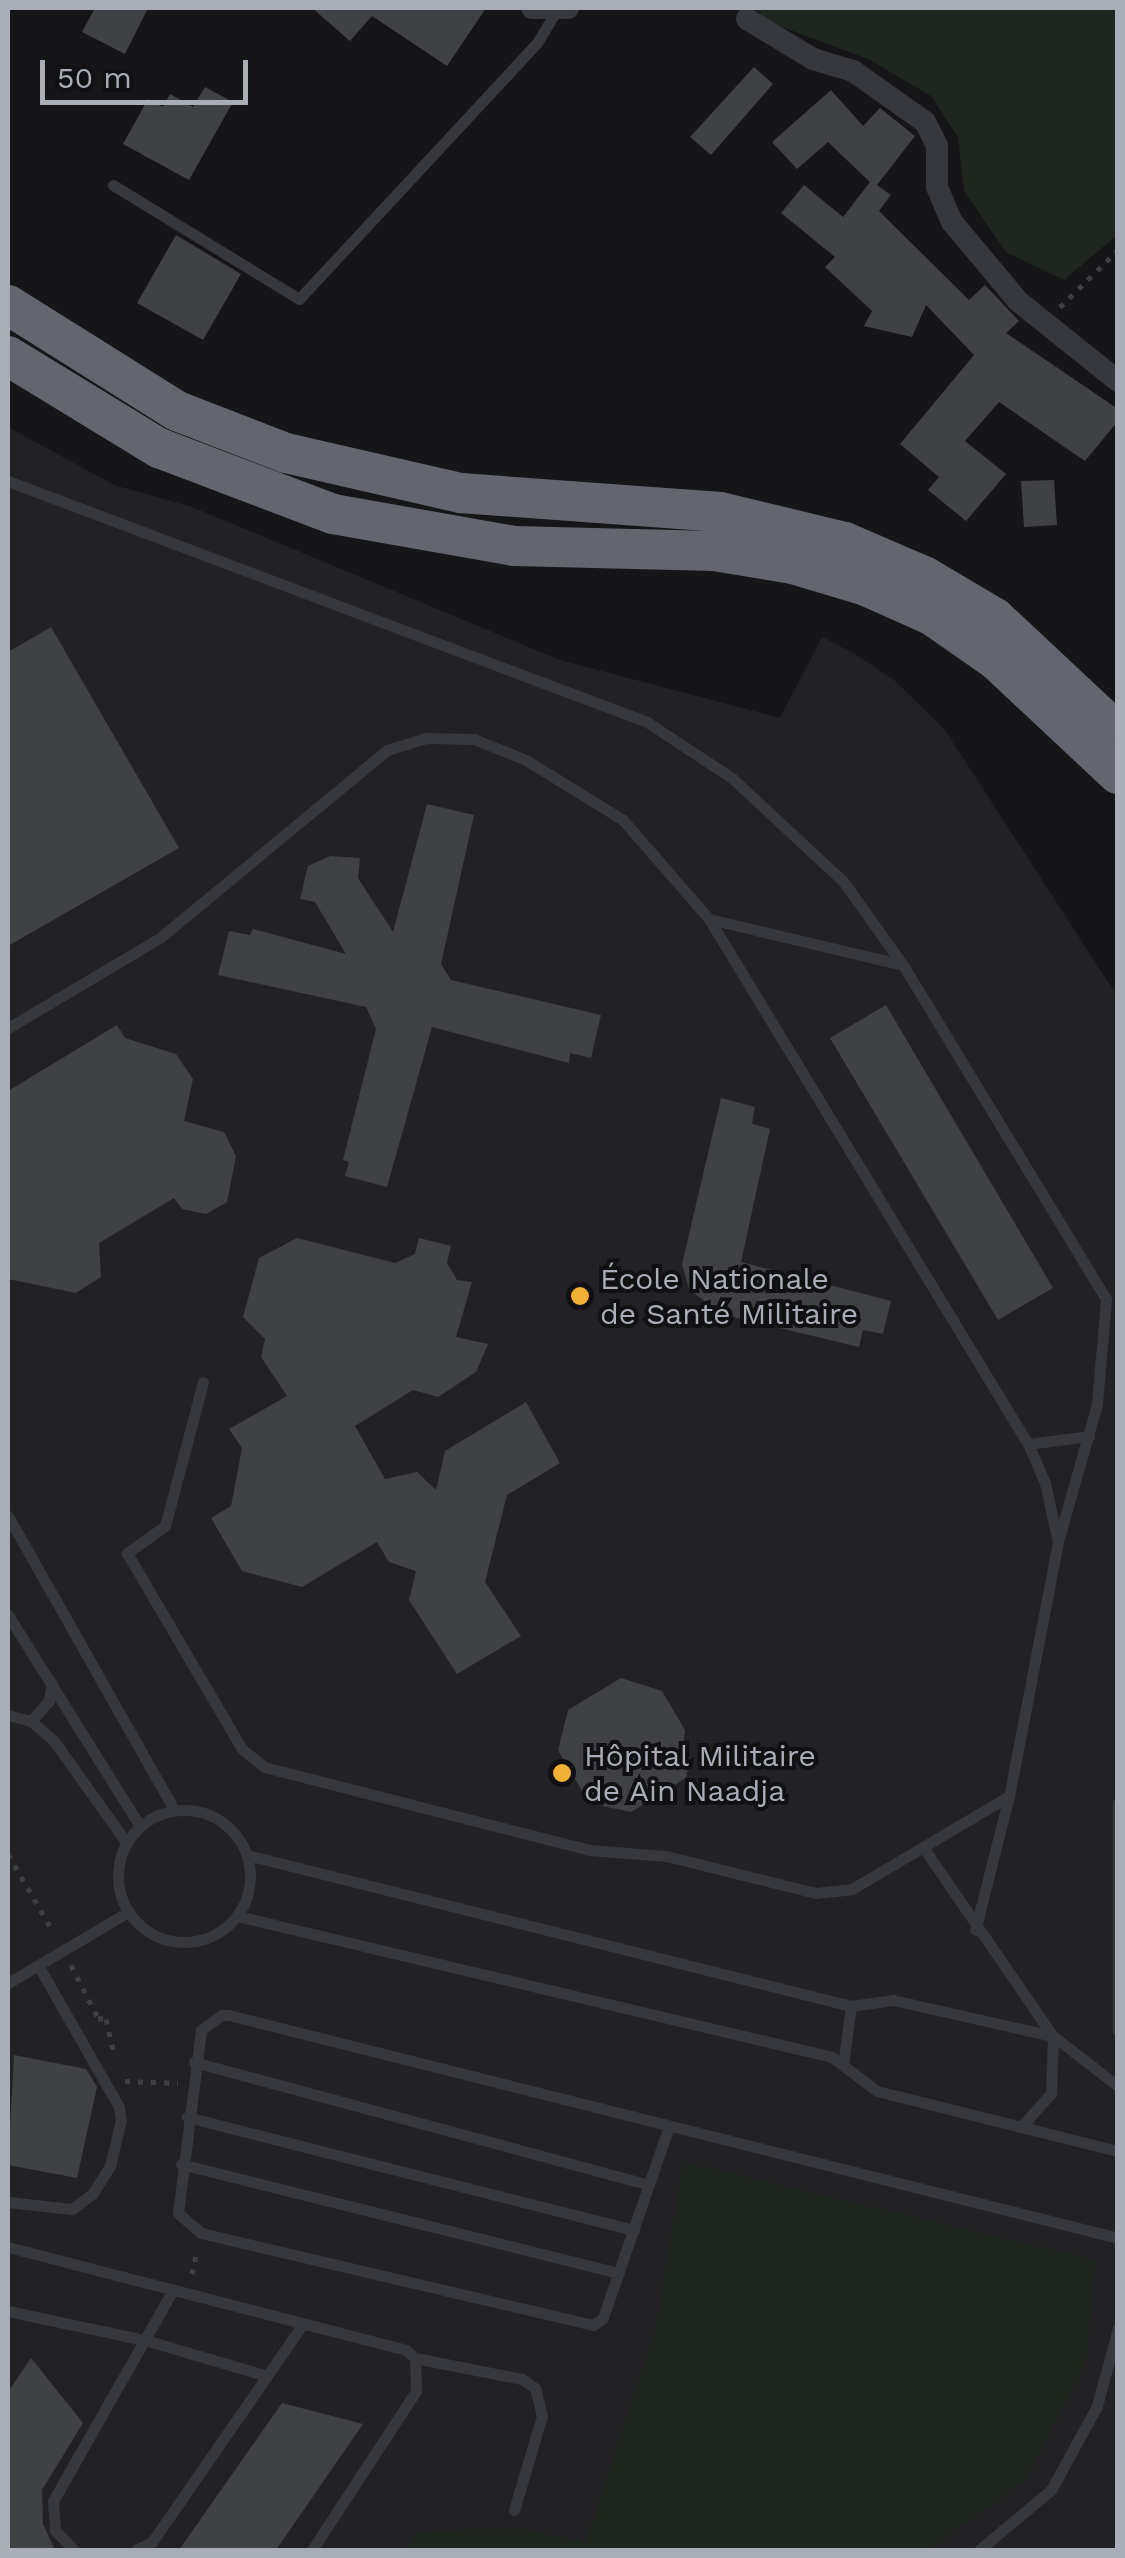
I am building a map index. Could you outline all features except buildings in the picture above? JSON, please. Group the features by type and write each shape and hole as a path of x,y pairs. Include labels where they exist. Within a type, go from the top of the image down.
{"highway":[{"path":"8,304 160,402 286,453 460,494 720,512 845,542 924,576 994,618 1118,733"},
{"path":"8,356 159,448 333,514 514,546 728,553 866,586 933,616 996,660 1118,774"}],"street":[{"path":"532,8 562,9"},
{"path":"748,19 813,58 853,71 925,122 937,146 937,187 952,222 1043,323 1118,380"}],"lane":[{"path":"113,186 299,299 537,43 562,9"},
{"path":"8,482 647,722 732,778 842,880 903,965 1106,1300 1089,1436 1058,1542 1009,1796 974,1930"},
{"path":"8,1028 161,937 388,750 426,738 474,739 526,760 623,820 709,919 1028,1444 1058,1542"},
{"path":"709,919 903,965"},
{"path":"203,1382 165,1526 126,1553 242,1748 264,1767 588,1850 666,1856 816,1893 852,1889 925,1850 1009,1796"},
{"path":"1028,1444 1089,1436"},
{"path":"8,1516 174,1810"},
{"path":"8,1615 140,1826"},
{"path":"30,1721 49,1701 52,1682"},
{"path":"8,1715 30,1721 82,1772 126,1842"},
{"path":"1118,1803 1118,2030"},
{"path":"174,1810 205,1812 226,1824 247,1856 250,1880 237,1916 219,1932 179,1942 156,1936 128,1912 118,1887 126,1842 140,1826 174,1810"},
{"path":"925,1850 974,1930 1053,2036 1118,2086"},
{"path":"247,1856 850,2006 893,2000 1053,2036"},
{"path":"8,1983 128,1912"},
{"path":"237,1916 843,2065 877,2091 1118,2152"},
{"path":"8,2202 72,2208 93,2192 110,2166 121,2120 38,1965"},
{"path":"843,2065 850,2006"},
{"path":"670,2126 603,2318 589,2326 201,2233 178,2213 180,2164 194,2062 204,2024 229,2015 1118,2238"},
{"path":"1021,2127 1051,2093 1053,2036"},
{"path":"194,2062 649,2185"},
{"path":"187,2117 634,2230"},
{"path":"180,2164 619,2273"},
{"path":"8,2247 406,2350 414,2358 522,2379 535,2388 542,2416 514,2510"},
{"path":"74,2550 55,2530 53,2501 173,2290"},
{"path":"8,2311 145,2340 267,2376"},
{"path":"136,2550 152,2542 303,2324"},
{"path":"980,2550 1051,2490 1097,2406 1118,2328"},
{"path":"312,2550 416,2391 414,2358"}],"path":[{"path":"1043,323 1118,250"},
{"path":"8,1854 98,2018 106,2019 120,2080 192,2084"},
{"path":"187,2294 201,2233"}],"shaded area":[{"path":"757,8 1117,8 1117,235 1064,280 1006,252 964,191 958,137 931,96 868,59 766,21"},
{"name":"Hôpital Militaire de Ain Naadja","path":"8,427 114,485 192,507 560,660 780,718 822,637 894,680 945,730 1117,996 1117,2550 8,2550"},
{"path":"683,2162 1095,2260 1086,2364 1025,2481 928,2550 405,2550 418,2531 525,2529 586,2543 657,2322"}],"place":[{"name":"École Nationale de Santé Militaire","path":"580,1296"},
{"name":"Hôpital Militaire de Ain Naadja","path":"562,1773"}]}
